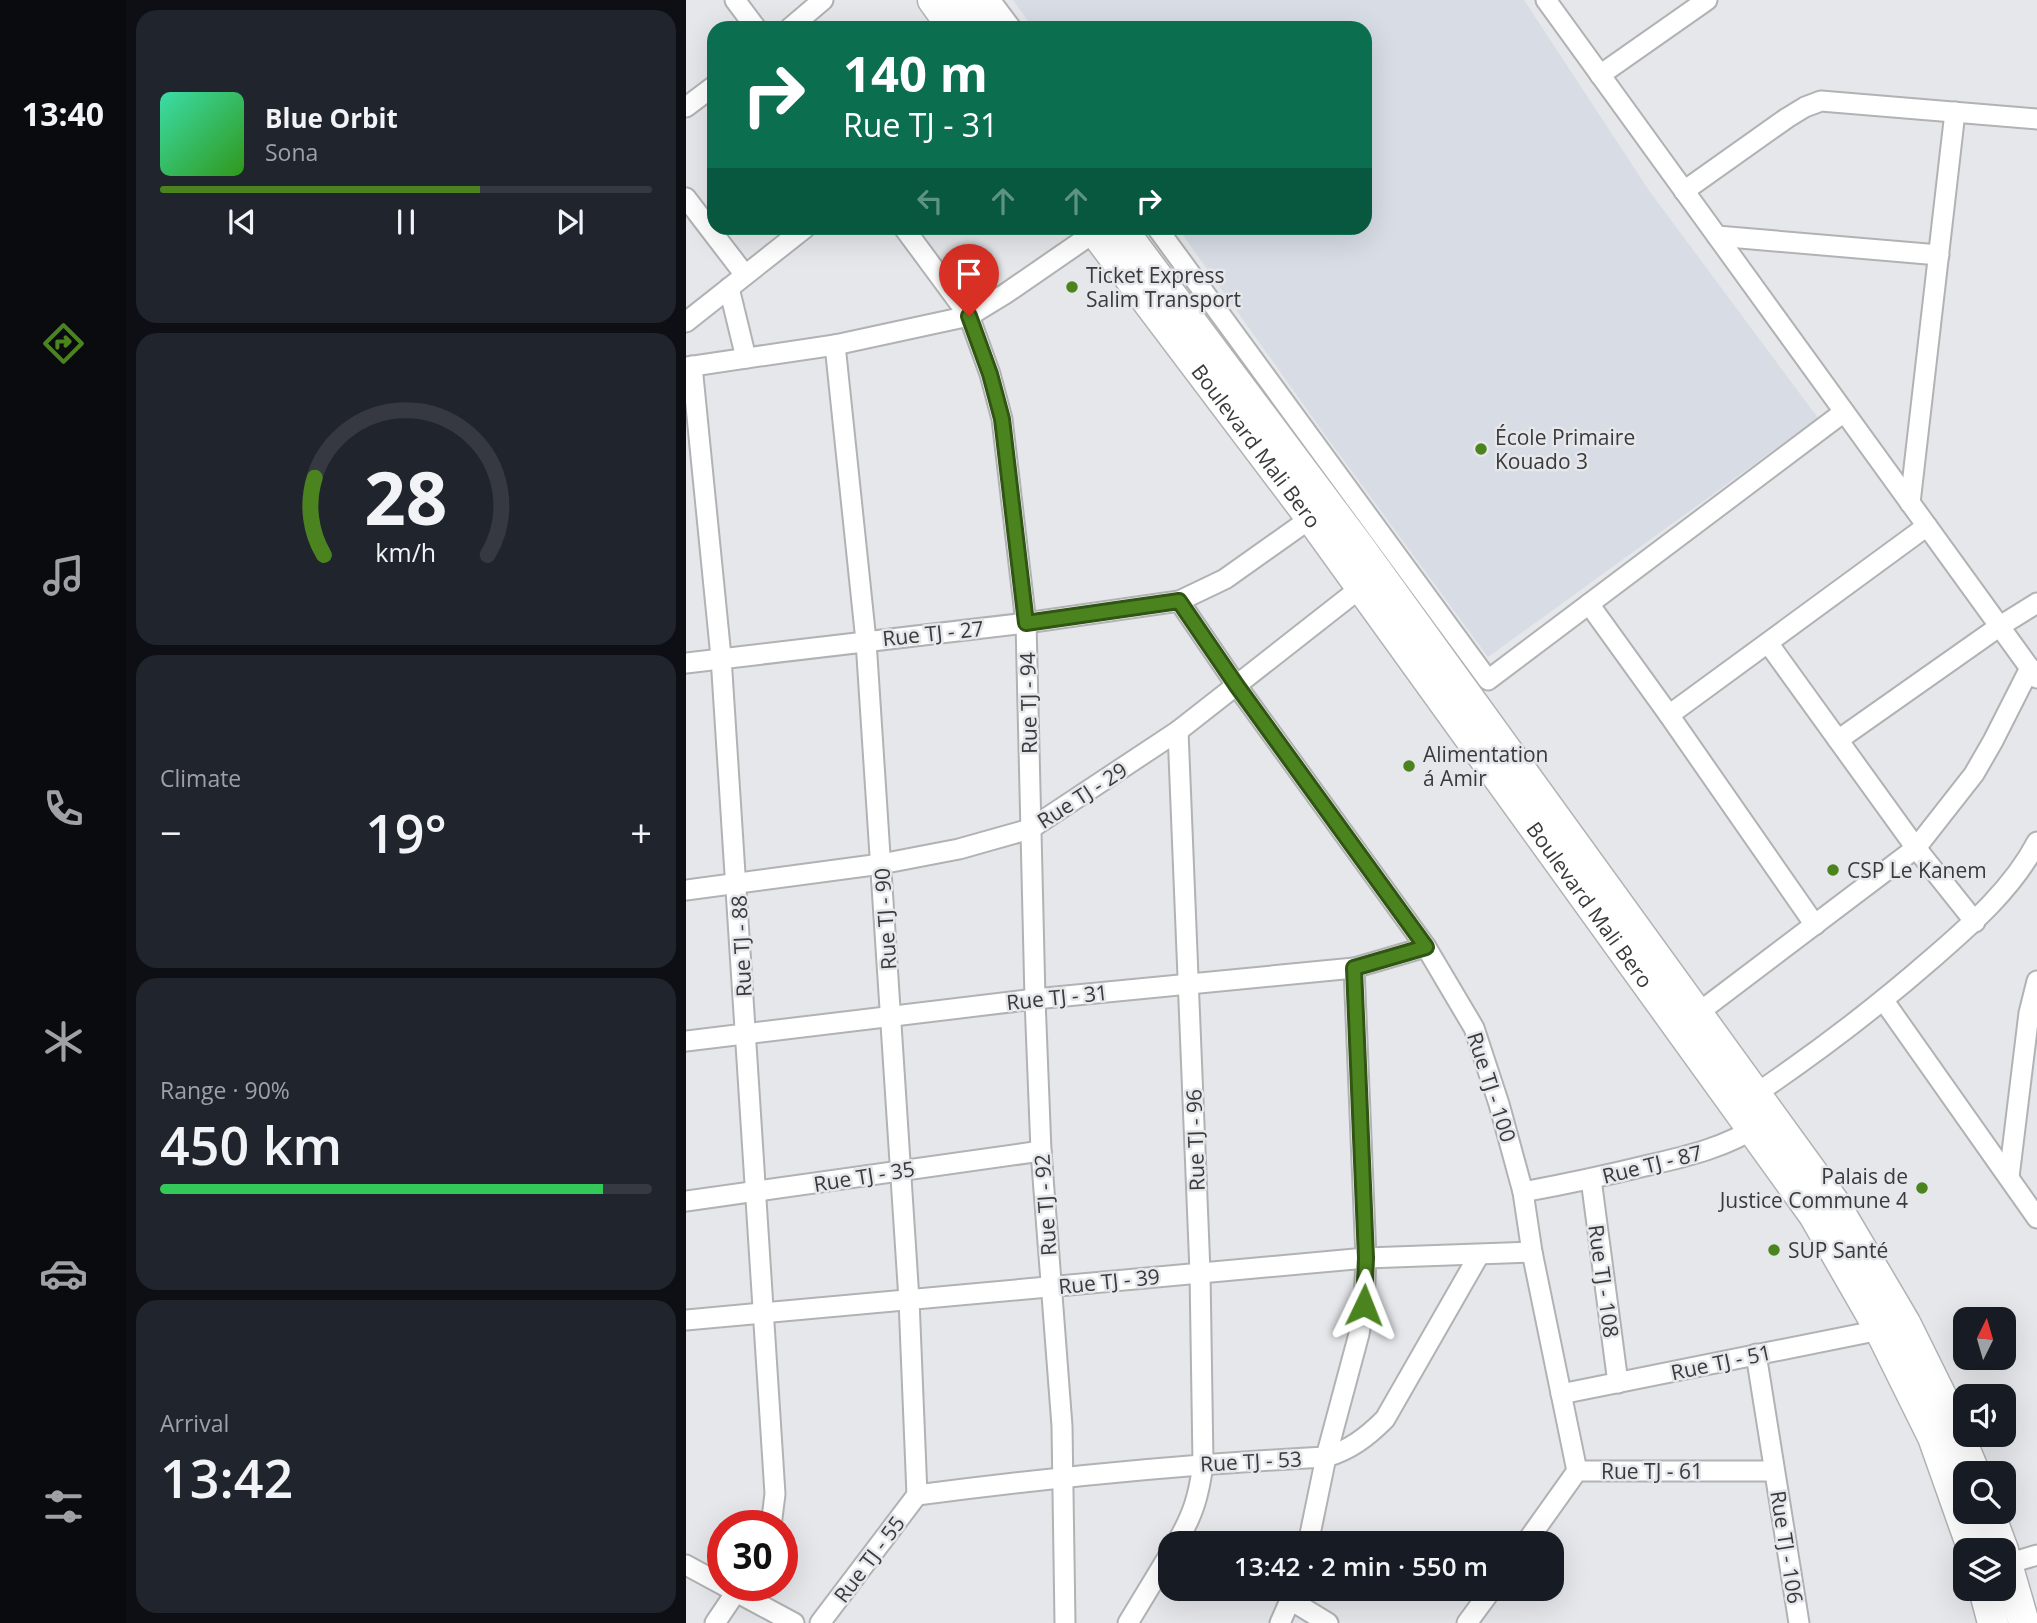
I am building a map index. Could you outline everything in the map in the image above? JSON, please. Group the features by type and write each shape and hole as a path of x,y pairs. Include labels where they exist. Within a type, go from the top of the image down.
{"main road":[{"path":"933,0 948,21"},
{"path":"963,0 977,21"},
{"name":"Boulevard Mali Bero","path":"1106,235 1311,518 1369,581 1698,1013 1761,1113 1814,1215 1880,1330 1933,1437 1969,1538"},
{"name":"Boulevard Mali Bero","path":"1107,235 1369,537 1369,581 1761,1113 1833,1201 1893,1301 1951,1416 1970,1461"},
{"path":"2016,1597 2024,1623"},
{"path":"1987,1601 1993,1623"}],"street":[{"path":"735,0 751,21"},
{"path":"798,21 824,0"},
{"path":"990,0 1006,21"},
{"path":"1546,0 2033,673 1974,774 1916,848 1698,1013"},
{"path":"1600,75 1707,0"},
{"path":"686,107 707,91"},
{"path":"1684,191 1787,118 1821,101 2037,119"},
{"path":"1910,503 1955,112"},
{"path":"686,198 707,225"},
{"path":"714,235 745,275"},
{"path":"686,322 797,235"},
{"name":"Rue TJ - 94","path":"909,235 969,316 990,374 1002,419 1026,623 1030,829"},
{"path":"689,367 835,345 969,316 1093,235"},
{"path":"1162,235 1369,537 1488,680 1844,412"},
{"path":"1717,236 1939,254"},
{"path":"729,288 746,358"},
{"name":"Rue TJ - 90","path":"835,345 866,641 909,1300 917,1495"},
{"name":"Rue TJ - 88","path":"689,367 721,657 757,1192 775,1494 773,1510"},
{"name":"Rue TJ - 27","path":"686,663 1026,623 1179,601 1225,579 1311,518"},
{"path":"1669,715 1927,526"},
{"name":"Rue TJ - 29","path":"686,890 881,864 960,849 1030,829 1178,731 1369,581"},
{"path":"1179,601 1237,686"},
{"path":"1838,740 2037,603"},
{"path":"1589,604 1815,925"},
{"path":"1768,643 1916,848 1975,922"},
{"name":"Rue TJ - 100","path":"1237,686 1426,947 1478,1037 1523,1192 1532,1252 1577,1471"},
{"name":"Rue TJ - 96","path":"1178,731 1200,1272 1203,1463 1200,1494 1184,1531"},
{"name":"Rue TJ - 92","path":"1030,829 1041,1151 1062,1415 1065,1623"},
{"name":"Rue TJ - 87","path":"1523,1192 1591,1179 1727,1144 1975,922 2034,854"},
{"name":"Rue TJ - 31","path":"686,1041 1035,999 1354,968 1426,947"},
{"path":"1311,1531 1364,1305 1366,1258 1354,968"},
{"path":"2009,1177 2029,1013 2037,981"},
{"path":"1884,1001 2037,1218"},
{"name":"Rue TJ - 35","path":"686,1201 1041,1151"},
{"name":"Rue TJ - 108","path":"1591,1179 1618,1383"},
{"name":"Rue TJ - 39","path":"686,1320 764,1315 1366,1258 1532,1252"},
{"name":"Rue TJ - 53","path":"917,1495 1063,1476 1203,1463 1326,1457 1355,1445 1385,1419 1479,1255"},
{"name":"Rue TJ - 51","path":"1561,1394 1880,1330"},
{"name":"Rue TJ - 106","path":"1756,1354 1795,1623"},
{"name":"Rue TJ - 61","path":"1534,1531 1577,1471 1774,1471"},
{"name":"Rue TJ - 55","path":"820,1623 917,1495"},
{"path":"2016,1557 2037,1555"},
{"path":"686,1565 707,1575"},
{"path":"1128,1623 1158,1573"},
{"path":"715,1623 725,1601"},
{"path":"756,1601 794,1623"},
{"path":"1280,1623 1291,1601"},
{"path":"1301,1601 1328,1623"},
{"path":"1467,1623 1483,1601"}],"shaded area":[{"path":"1013,0 1524,0 1650,192 1818,418 1488,657 1183,235 1372,235 1372,21 1028,21"}],"place":[{"name":"Ticket Express Salim Transport","path":"1072,287"},
{"name":"École Primaire Kouado 3","path":"1481,449"},
{"name":"Alimentation á Amir","path":"1409,766"},
{"name":"CSP Le Kanem","path":"1833,870"},
{"name":"Palais de Justice Commune 4","path":"1922,1188"},
{"name":"SUP Santé","path":"1774,1250"}],"route":[{"path":"969,316 990,374 1002,419 1026,623 1179,601 1237,686 1426,947 1354,968 1366,1258 1364,1305"}]}
